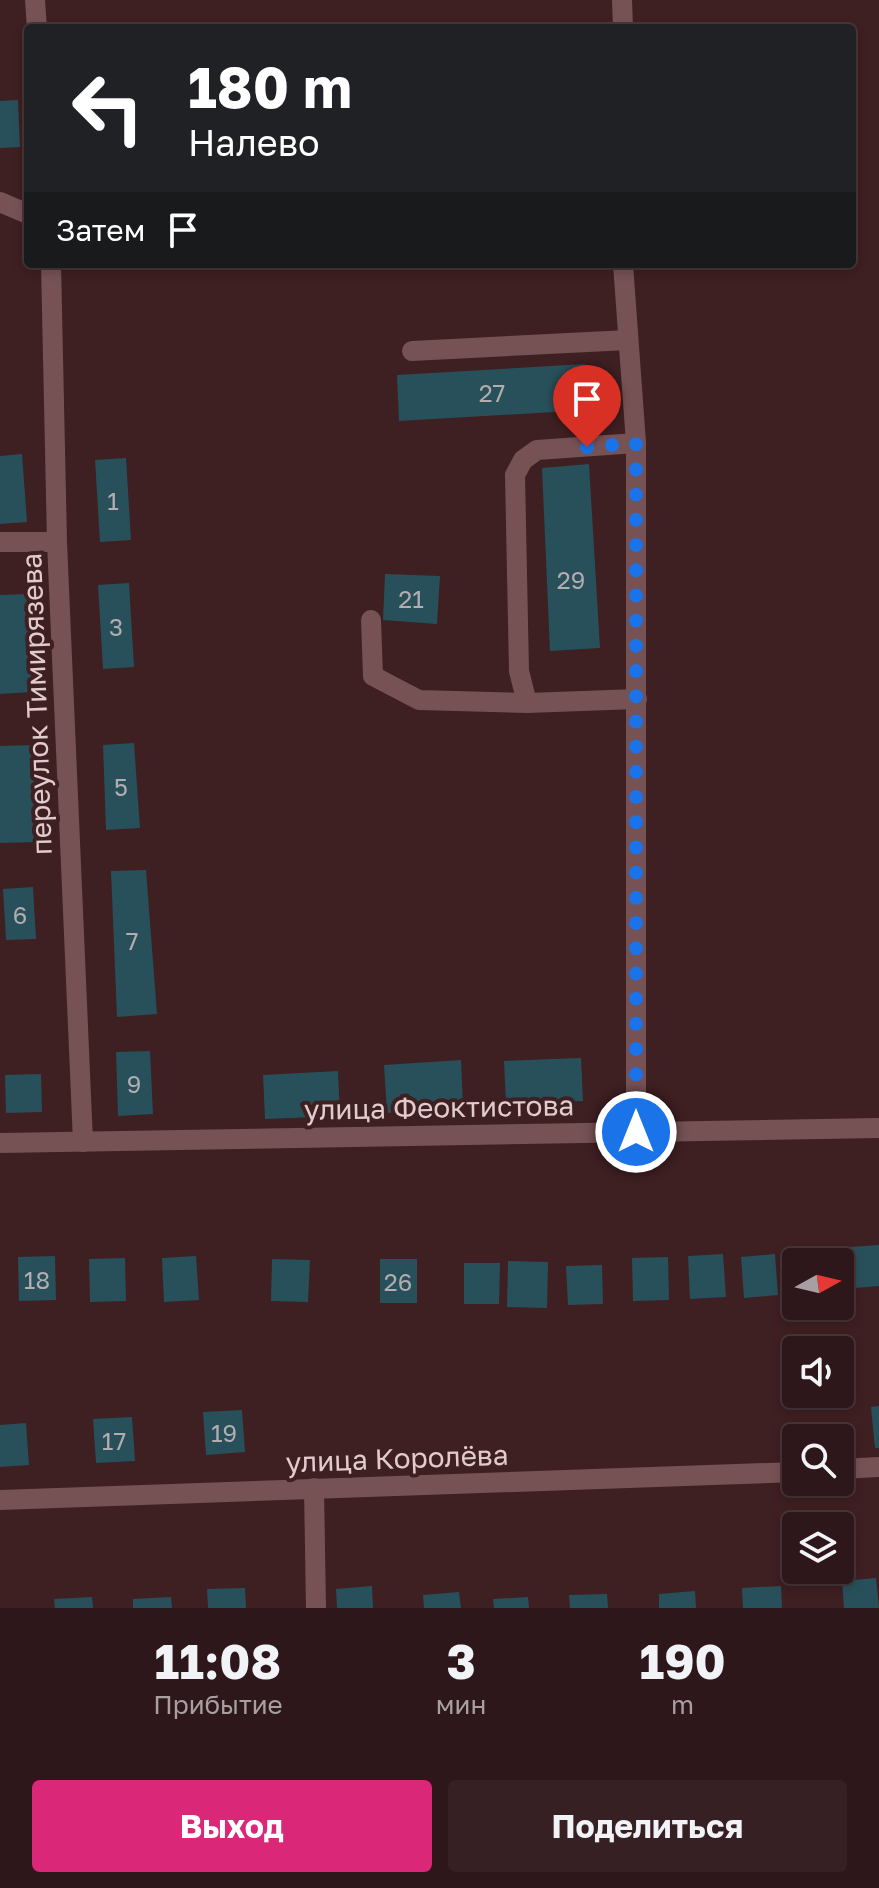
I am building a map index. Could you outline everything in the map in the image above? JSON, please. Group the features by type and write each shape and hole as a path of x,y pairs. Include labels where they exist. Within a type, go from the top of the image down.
{"street":[{"path":"35,0 37,24"},
{"path":"622,0 623,24"},
{"path":"0,202 24,212"},
{"name":"переулок Тимирязева","path":"51,268 57,542 83,1142"},
{"path":"623,268 636,443 636,1132"},
{"path":"412,351 628,340"},
{"path":"527,703 519,671 515,475 523,460 537,450 636,443"},
{"path":"0,542 57,542"},
{"path":"371,620 373,676 419,700 527,703 637,699"},
{"name":"улица Феоктистова","path":"0,1143 879,1128"},
{"path":"854,1468 879,1467"},
{"name":"улица Королёва","path":"0,1500 782,1472"},
{"path":"314,1488 316,1608"}],"building":[{"path":"18,100 20,147 0,148 0,101"},
{"path":"585,364 588,410 399,421 397,375"},
{"path":"22,454 27,522 0,524 0,456"},
{"path":"126,458 131,540 100,542 95,460"},
{"path":"589,464 600,648 550,651 542,468"},
{"path":"385,574 440,576 437,624 383,620"},
{"path":"129,583 134,667 103,669 98,585"},
{"path":"28,594 32,692 0,694 0,595"},
{"path":"134,743 140,828 106,830 103,745"},
{"path":"34,745 37,842 0,843 0,746"},
{"path":"146,870 157,1014 117,1017 111,871"},
{"path":"33,887 36,939 6,940 3,889"},
{"path":"150,1051 153,1114 118,1116 116,1052"},
{"path":"581,1058 583,1101 506,1104 504,1061"},
{"path":"461,1060 463,1108 387,1113 384,1065"},
{"path":"338,1071 340,1116 265,1119 263,1075"},
{"path":"41,1074 42,1112 6,1113 5,1075"},
{"path":"879,1245 879,1286 855,1288 854,1248 851,1247"},
{"path":"723,1254 726,1297 690,1299 688,1256"},
{"path":"775,1254 778,1295 744,1298 741,1257"},
{"path":"55,1256 56,1300 19,1301 18,1257"},
{"path":"196,1256 199,1300 164,1302 162,1258"},
{"path":"668,1257 669,1300 633,1301 632,1258"},
{"path":"125,1258 126,1301 90,1302 89,1259"},
{"path":"272,1259 310,1260 308,1302 271,1301"},
{"path":"380,1259 417,1259 417,1303 380,1303"},
{"path":"508,1261 548,1262 547,1308 507,1307"},
{"path":"464,1263 500,1263 499,1304 464,1304"},
{"path":"602,1265 603,1304 568,1305 566,1266"},
{"path":"879,1406 879,1448 875,1448 871,1407"},
{"path":"242,1410 245,1452 206,1455 203,1412"},
{"path":"132,1417 135,1461 96,1463 93,1419"},
{"path":"26,1423 29,1465 0,1467 0,1425"},
{"path":"876,1578 879,1608 844,1608 842,1584 854,1584 854,1580"},
{"path":"372,1586 373,1608 337,1608 336,1589"},
{"path":"781,1586 782,1608 743,1608 742,1588"},
{"path":"245,1588 246,1608 208,1608 207,1589"},
{"path":"695,1591 696,1608 659,1608 659,1594"},
{"path":"459,1592 461,1608 424,1608 423,1595"},
{"path":"607,1594 608,1608 570,1608 569,1595"},
{"path":"92,1597 93,1608 55,1608 54,1599"},
{"path":"171,1597 172,1608 133,1608 133,1599"},
{"path":"528,1597 529,1608 494,1608 493,1599"}],"route":[{"path":"587,447 636,443 636,1132"}]}
